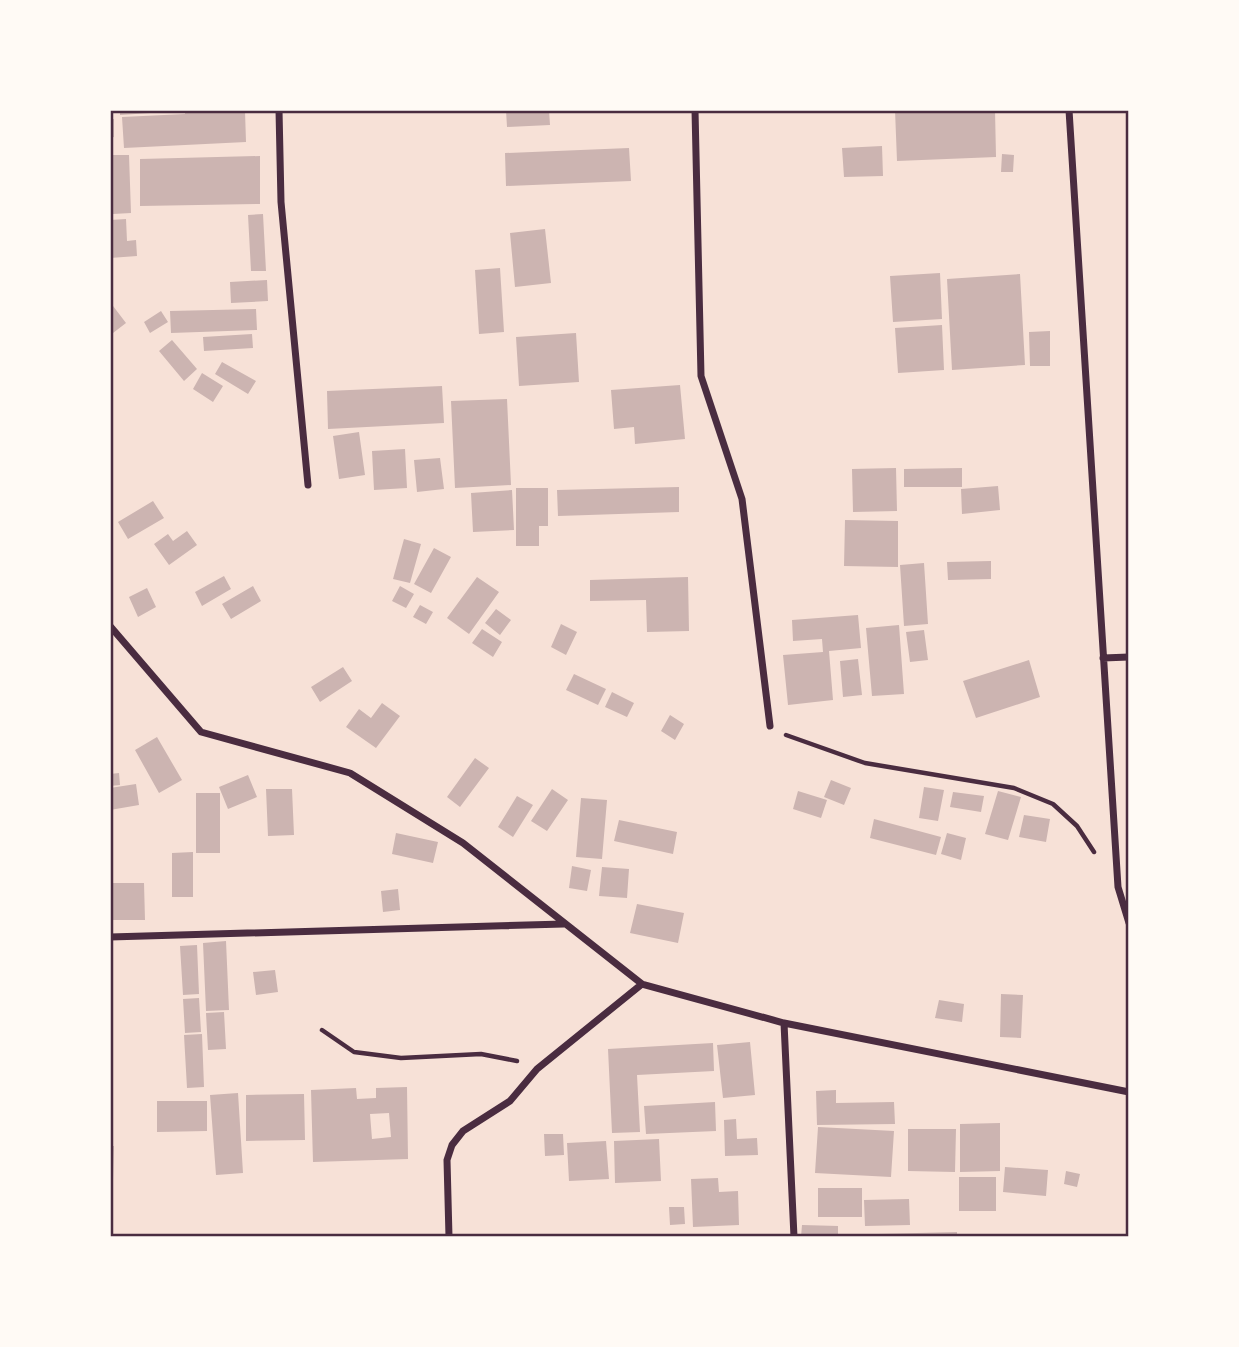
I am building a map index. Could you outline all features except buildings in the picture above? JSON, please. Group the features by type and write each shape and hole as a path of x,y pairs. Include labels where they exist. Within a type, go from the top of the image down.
{"street":[{"path":"279,110 281,202 308,485"},
{"path":"695,110 701,376 743,499 770,726"},
{"path":"1069,110 1118,887 1129,923"},
{"path":"110,626 201,732 350,773 463,843 642,984 784,1023 1129,1092"},
{"path":"1103,658 1129,657"},
{"path":"110,937 564,924"},
{"path":"449,1237 447,1160 452,1145 463,1131 510,1101 537,1069 642,984"},
{"path":"784,1023 794,1237"}],"path":[{"path":"770,726 791,738 865,763 1014,788 1053,804 1077,827 1097,856"},
{"path":"322,1030 354,1052 401,1058 481,1054 515,1060 537,1069"}]}
